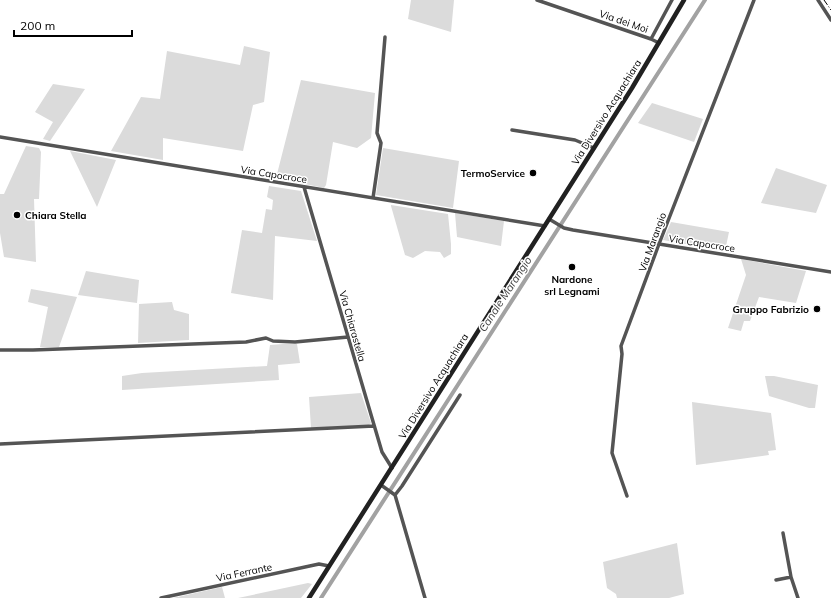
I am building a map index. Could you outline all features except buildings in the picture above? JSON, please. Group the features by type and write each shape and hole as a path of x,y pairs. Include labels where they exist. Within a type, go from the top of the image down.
{"main road":[{"name":"Via Diversivo Acquachiara","path":"309,598 383,486 392,468 545,226 551,220 684,0"}],"street":[{"name":"Via dei Moi","path":"537,0 651,38 659,43"},
{"path":"651,38 672,0"},
{"name":"Via Marangio","path":"627,496 612,453 622,354 621,346 754,0"},
{"path":"818,0 831,20"},
{"path":"373,198 381,143 377,133 385,37"},
{"path":"512,130 575,140 594,148"},
{"name":"Via Capocroce","path":"0,137 545,226"},
{"name":"Via Chiarastella","path":"304,187 382,452 392,468"},
{"name":"Via Capocroce","path":"551,220 564,228 831,272"},
{"path":"0,350 246,342 266,338 284,342 348,337"},
{"path":"394,494 402,486 460,395"},
{"path":"0,444 374,426"},
{"path":"383,486 394,494 424,598"},
{"path":"783,533 798,598"},
{"name":"Via Ferrante","path":"161,598 319,564 329,566"},
{"path":"776,580 792,577"}],"shaded area":[{"path":"411,0 454,0 451,32 408,19"},
{"path":"244,46 270,52 264,102 253,105 243,151 163,138 163,160 111,151 141,97 160,99 167,51 240,65"},
{"path":"301,80 375,93 371,138 357,148 333,142 326,185 324,188 276,178"},
{"path":"53,84 85,89 50,141 43,139 53,122 35,112"},
{"path":"652,103 703,119 694,142 638,123"},
{"name":"Chiara Stella","path":"26,146 39,148 41,152 39,199 34,199 36,262 4,257 0,233 0,194 4,194"},
{"path":"383,148 459,161 453,208 376,195"},
{"path":"70,151 116,160 97,207"},
{"path":"776,168 827,185 816,213 761,203"},
{"path":"269,186 301,191 317,241 275,236 273,300 231,293 242,230 262,233 266,209 272,210 273,200 267,197"},
{"path":"391,205 448,214 451,254 444,258 440,252 425,251 413,258 405,255"},
{"path":"455,213 504,221 501,246 457,237"},
{"path":"671,222 729,232 725,251 663,240"},
{"path":"741,259 806,271 796,303 759,297 750,321 744,321 741,331 728,328 746,275"},
{"path":"86,271 139,280 137,303 78,295"},
{"path":"31,289 77,297 59,347 40,347 48,307 28,302"},
{"path":"172,302 174,310 189,314 189,340 138,343 139,304"},
{"path":"297,344 300,363 278,365 279,380 122,390 122,376 142,373 267,366 270,345"},
{"path":"765,376 774,376 818,385 815,408 809,408 769,396"},
{"path":"361,393 371,423 369,425 311,428 309,397"},
{"path":"692,402 771,413 776,450 768,451 769,455 696,465"},
{"path":"677,543 684,594 669,598 617,598 616,594 607,588 603,562"},
{"path":"308,583 312,584 301,598 238,598"},
{"path":"222,587 225,598 173,598"}],"waterway":[{"name":"Canale Marangio","path":"321,598 705,0"}],"railway":[{"path":"824,0 831,10"}],"place":[{"name":"TermoService","path":"533,173"},
{"name":"Chiara Stella","path":"17,215"},
{"name":"Nardone srl Legnami","path":"572,267"},
{"name":"Gruppo Fabrizio","path":"817,309"}]}
